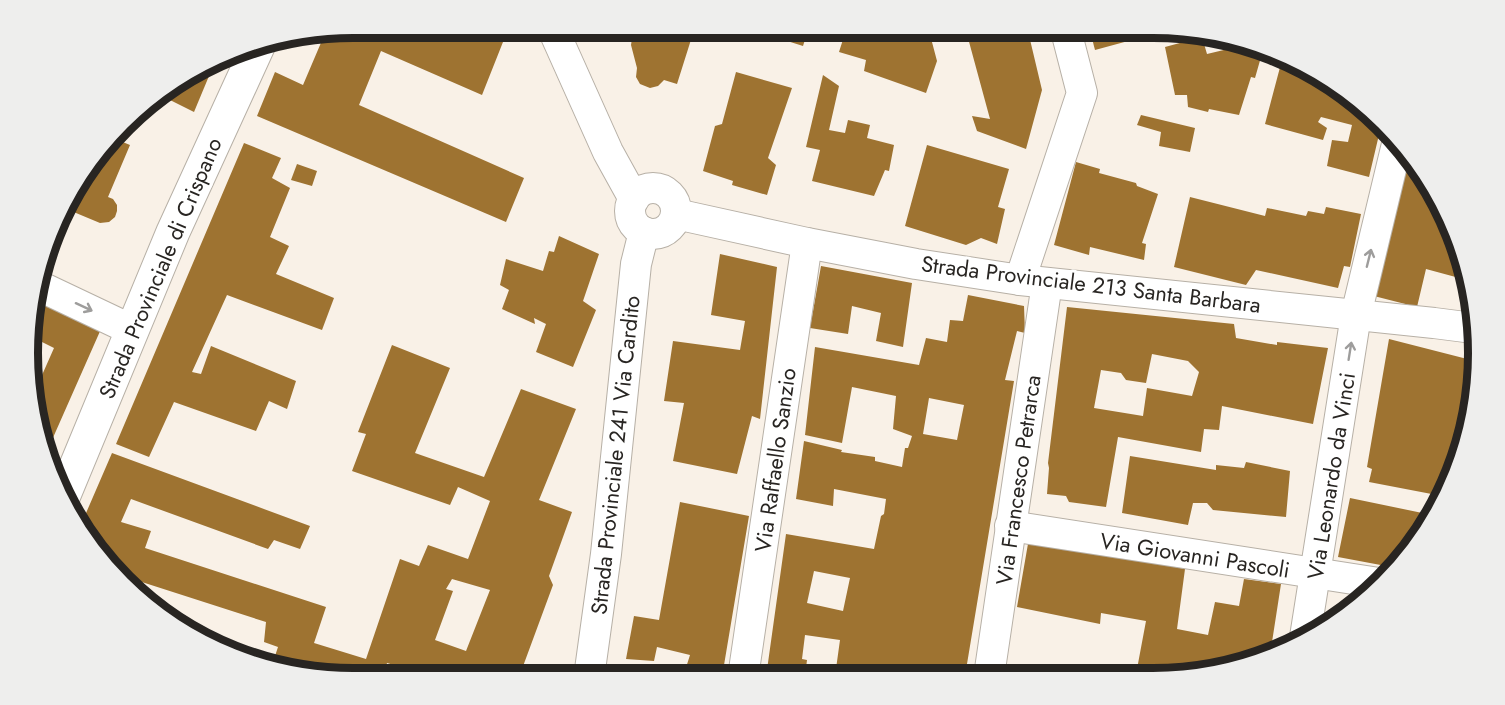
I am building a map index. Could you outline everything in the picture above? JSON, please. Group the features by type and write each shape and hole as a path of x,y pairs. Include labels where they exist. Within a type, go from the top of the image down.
{"street":[{"path":"557,38 608,152 634,199"},
{"name":"Via Francesco Petrarca","path":"990,668 1010,526 1034,282 1082,93 1068,38"},
{"name":"Strada Provinciale di Crispano","path":"67,487 173,232 255,53"},
{"name":"Via Leonardo da Vinci","path":"1307,627 1356,315 1395,152"},
{"path":"647,189 654,189 669,194 676,206 676,214 671,227 658,234 651,234 637,228 630,214 634,199 639,193 647,189"},
{"name":"Strada Provinciale 213 Santa Barbara","path":"676,214 916,264 1034,282 1467,327"},
{"name":"Strada Provinciale 241 Via Cardito","path":"590,668 606,554 636,264 644,232"},
{"name":"Via Raffaello Sanzio","path":"744,668 807,243"},
{"path":"44,289 132,330"},
{"name":"Via Giovanni Pascoli","path":"1010,526 1368,581"}],"building":[{"path":"493,38 503,42 482,95 381,51 359,105 524,178 506,222 257,116 275,72 303,85 323,39"},
{"path":"632,38 692,38 677,84 664,80 658,86 650,88 640,84 636,77 637,68 631,45"},
{"path":"778,38 806,38 803,46"},
{"path":"843,38 873,38 883,42 882,38 931,38 937,61 926,93 864,71 866,60 839,52"},
{"path":"968,38 1030,38 1042,90 1026,149 977,131 972,116 990,119"},
{"path":"1092,38 1139,38 1095,50"},
{"path":"1194,40 1203,42 1207,54 1228,49 1261,57 1255,78 1251,77 1239,115 1209,109 1208,112 1188,107 1187,95 1175,95 1165,47"},
{"path":"1281,65 1328,91 1379,134 1369,177 1327,166 1332,140 1348,142 1352,125 1321,117 1318,122 1327,128 1323,140 1265,124"},
{"path":"211,71 194,112 167,98"},
{"path":"736,72 792,88 768,158 776,165 767,195 732,185 733,181 703,171 715,126 722,124"},
{"path":"823,75 839,86 829,130 845,133 848,120 870,125 867,138 894,145 889,171 885,170 874,196 812,181 820,150 806,147"},
{"path":"1141,115 1195,128 1190,152 1159,146 1161,132 1137,125"},
{"path":"120,141 130,145 108,197 113,199 117,205 117,211 115,217 109,222 100,223 71,211 91,177"},
{"path":"244,143 281,158 272,178 290,188 270,237 289,246 276,274 334,298 322,330 227,295 192,372 201,374 211,346 296,381 287,409 269,401 256,431 174,402 149,457 116,444"},
{"path":"927,145 1009,169 998,207 1005,209 997,244 981,238 966,245 905,226"},
{"path":"1076,162 1100,169 1099,173 1136,183 1137,186 1158,194 1142,243 1146,244 1144,260 1090,247 1089,255 1054,245"},
{"path":"297,164 317,171 312,186 291,180"},
{"path":"1404,164 1435,213 1451,251 1458,278 1426,269 1417,307 1370,295"},
{"path":"1190,197 1265,216 1267,208 1306,216 1308,211 1324,214 1326,207 1361,214 1350,267 1344,266 1338,288 1256,270 1246,285 1174,267"},
{"path":"559,236 599,254 583,301 596,310 573,367 536,352 546,324 534,318 535,324 502,309 509,290 500,285 506,259 543,271 549,251 554,252"},
{"path":"720,254 777,267 760,419 752,416 737,474 673,461 684,403 664,401 673,341 740,350 745,321 711,315"},
{"path":"821,266 912,283 903,347 876,341 881,313 852,306 848,334 810,328"},
{"path":"968,295 1024,306 1025,333 1017,331 1005,380 1014,381 966,668 836,668 840,640 805,635 802,659 807,660 806,668 767,668 786,534 874,549 881,516 884,514 886,499 834,489 833,506 796,499 804,441 842,450 841,452 875,457 875,461 902,467 905,448 908,448 912,436 893,429 896,396 852,387 842,443 805,435 815,347 919,365 926,338 947,342 950,320 963,321","holes":["929,398 964,405 957,440 923,434","814,571 850,578 843,611 807,603"]},
{"path":"42,302 101,329 51,443 39,382 54,348 38,340"},
{"path":"1067,307 1234,324 1236,338 1277,345 1277,342 1328,348 1313,424 1222,406 1219,430 1204,429 1201,452 1118,437 1106,507 1069,502 1066,496 1047,494 1048,463","holes":["1152,354 1188,361 1199,372 1192,396 1147,388 1143,416 1094,408 1101,370 1121,373 1126,380 1146,383"]},
{"path":"1389,339 1468,359 1465,394 1457,434 1444,473 1434,494 1369,482 1372,469 1367,467"},
{"path":"392,345 450,368 415,453 484,477 521,389 576,409 539,500 572,512 549,576 553,585 522,668 404,668 387,663 386,668 352,668 311,665 274,658 278,647 264,642 266,622 135,580 103,544 84,517 112,453 310,526 300,549 274,540 268,549 131,499 121,522 151,531 145,548 326,607 314,643 366,659 400,559 419,566 428,545 468,559 490,501 458,487 450,505 352,471 366,434 358,432","holes":["452,579 490,590 466,651 435,640 453,591 446,589"]},
{"path":"1130,456 1216,470 1216,465 1244,468 1246,462 1290,471 1286,517 1213,510 1207,503 1193,503 1188,525 1122,513"},
{"path":"1350,498 1423,513 1384,566 1338,557"},
{"path":"680,502 749,516 724,668 686,668 690,655 657,647 654,661 626,659 634,616 659,620"},
{"path":"1029,538 1185,569 1177,629 1208,635 1215,602 1239,606 1244,579 1281,584 1272,645 1234,657 1173,667 1137,668 1146,621 1101,613 1100,624 1017,607"}]}
